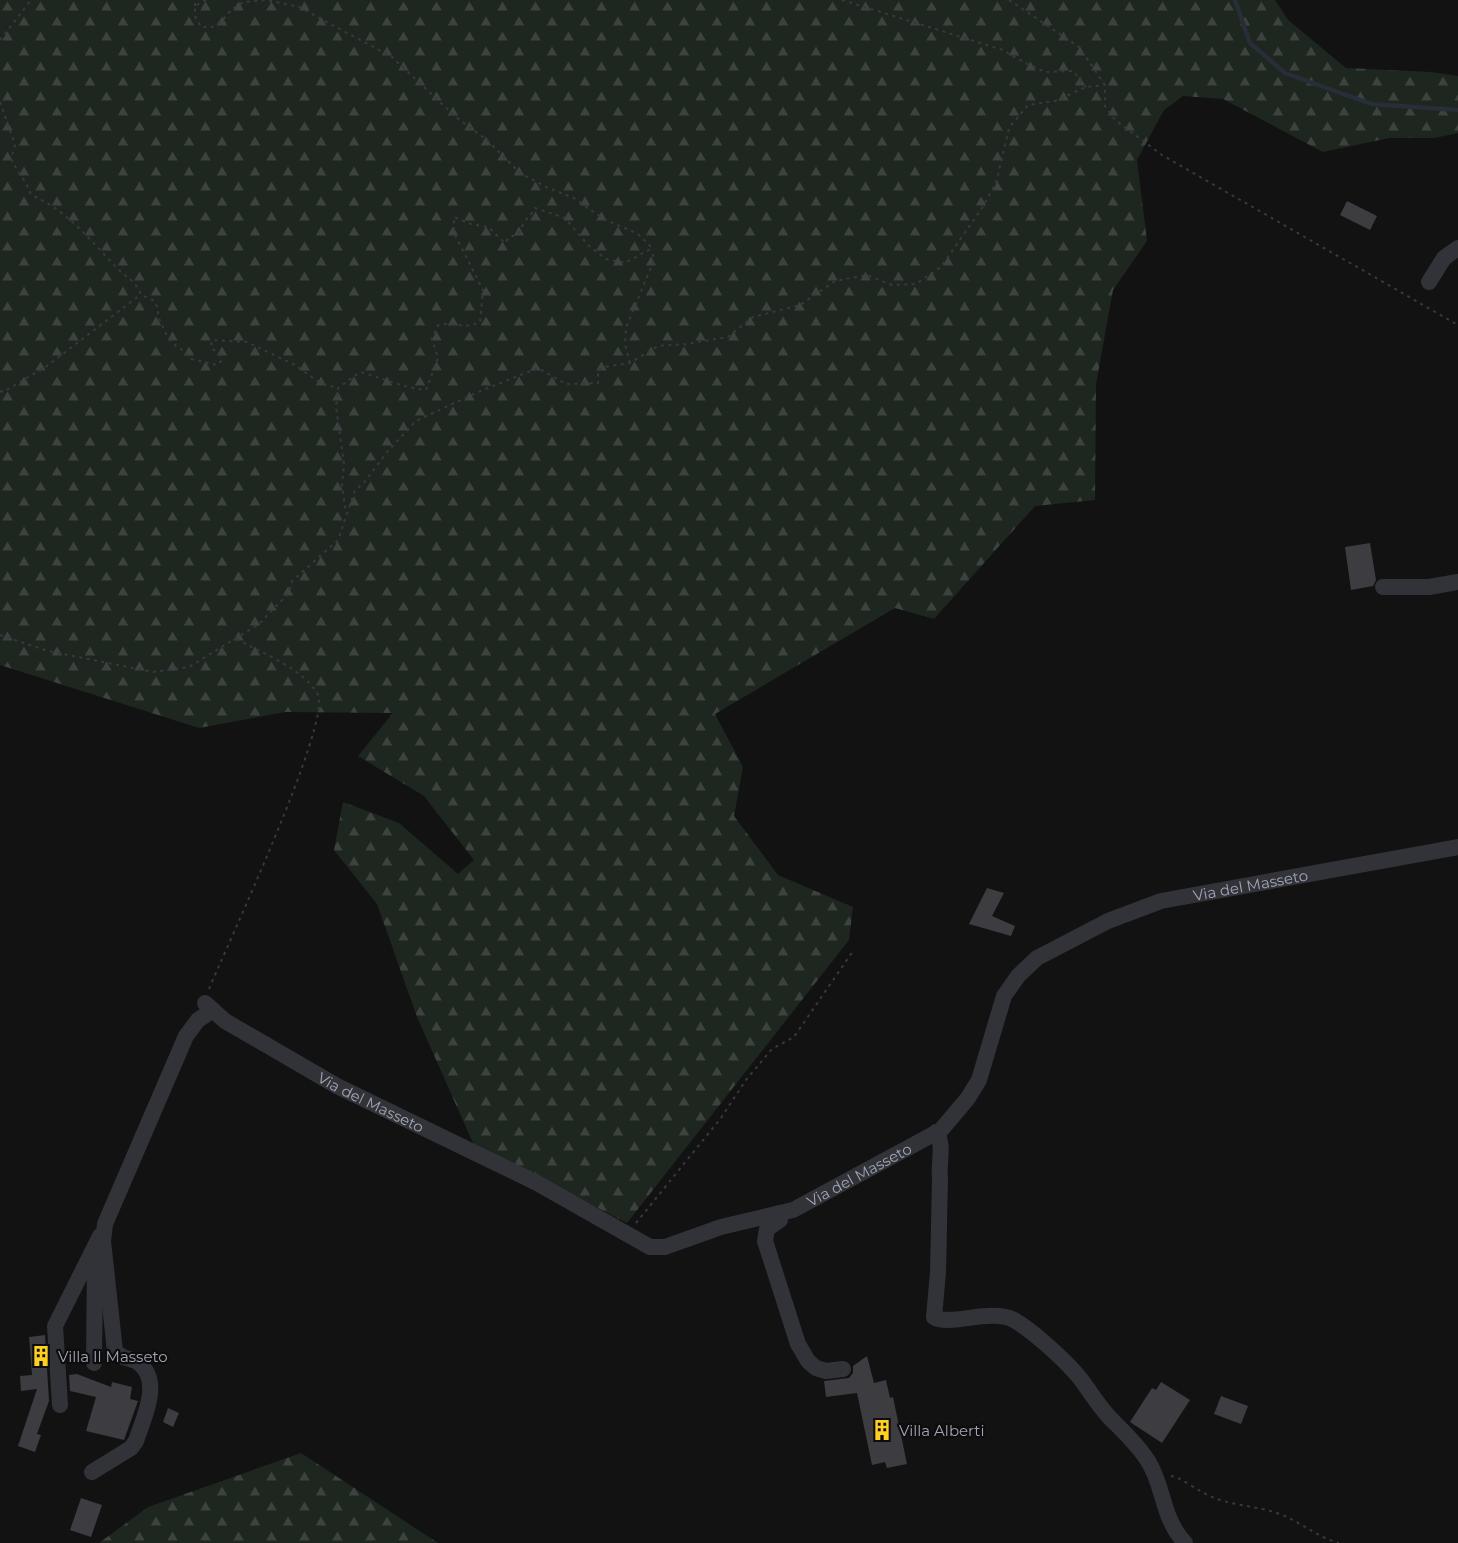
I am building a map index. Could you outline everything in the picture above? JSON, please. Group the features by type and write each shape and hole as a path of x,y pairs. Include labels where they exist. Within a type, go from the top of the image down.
{"street":[{"path":"1429,282 1444,258 1458,248"},
{"path":"1383,587 1429,587 1458,582"},
{"name":"Via del Masseto","path":"209,1007 225,1021 337,1086 537,1183 650,1247 665,1247 721,1227 780,1213 808,1203 941,1130 968,1098 978,1080 1004,996 1018,976 1037,958 1108,921 1161,902 1458,847"},
{"path":"60,1405 55,1326 99,1239 186,1036 209,1007"},
{"path":"936,1132 941,1139 937,1288 932,1314 939,1320 969,1316 1002,1316 1025,1328 1062,1359 1148,1460 1156,1476 1169,1519 1185,1543"},
{"path":"780,1213 780,1220 767,1229 765,1241 798,1344 816,1368 826,1371 843,1369"},
{"path":"94,1363 99,1239"},
{"path":"92,1472 131,1448 136,1441 150,1393 150,1384 141,1365 134,1360 118,1356 115,1351 103,1241 99,1239"}],"path":[{"path":"0,40 31,0"},
{"path":"195,0 195,16 201,27 212,27 244,2 266,0 299,7 361,39 392,57 456,117 487,140 520,173 548,188 574,198 604,219 638,234 652,248 654,260 626,328 625,344 630,363"},
{"path":"195,6 206,0"},
{"path":"842,0 1003,50 1045,72 1073,72 1086,87"},
{"path":"1009,0 1079,47 1105,85 1105,106 1115,120 1162,155 1458,325"},
{"path":"0,635 48,651 153,672 189,667 259,624 289,593 292,581 338,540 355,491 416,421 478,392 538,368 566,384 598,383 598,370 604,366 630,363 658,346 728,337 753,317 800,305 835,281 867,275 892,285 916,284 941,267 982,208 996,183 1009,128 1028,105 1055,101 1086,87 1105,85"},
{"path":"0,102 15,145 11,159 26,181 31,195 53,207 89,236 119,270 137,284 141,295 153,300 167,336 191,359 218,365 221,358 219,353 211,347 212,340 247,342 295,364 320,383 338,388"},
{"path":"346,516 342,486 344,464 336,407 338,388 360,372 409,388 426,390 438,358 432,339 438,325 446,323 469,327 480,322 483,290 454,233 454,217 471,225 488,227 505,243 509,237 518,234 523,229 525,220 536,208 565,218 588,245 606,259 625,263 652,248"},
{"path":"0,391 3,392 47,366 141,295"},
{"path":"209,1007 208,992 290,801 320,711 318,696 307,681 279,661 236,639"},
{"path":"627,1234 721,1118 746,1080 772,1049 794,1037 853,951"},
{"path":"1156,1476 1175,1475 1191,1487 1211,1496 1280,1515 1339,1543"}],"green space":[{"path":"0,0 1275,0 1288,20 1346,68 1431,72 1458,76 1458,133 1434,138 1389,138 1323,152 1223,99 1183,96 1164,110 1137,160 1147,241 1113,290 1096,384 1095,500 1035,506 934,619 895,608 715,714 743,767 734,816 778,875 853,907 849,940 627,1223 473,1143 417,1017 377,904 334,850 343,802 399,823 458,874 474,860 424,796 358,756 393,713 285,712 199,728 0,665"},
{"path":"301,1453 438,1543 99,1543 148,1507"}],"building":[{"path":"1347,201 1377,216 1370,230 1340,215"},
{"path":"1370,543 1376,580 1373,586 1351,590 1345,547"},
{"path":"987,888 1004,893 992,916 1015,926 1011,936 969,924"},
{"path":"45,1335 49,1401 37,1434 41,1435 35,1452 18,1446 37,1389 21,1391 20,1376 32,1375 29,1337"},
{"name":"Villa Alberti","path":"867,1356 874,1383 886,1380 890,1398 893,1397 907,1464 887,1468 885,1462 872,1465 857,1393 826,1397 824,1381 849,1378 853,1373 853,1366"},
{"path":"77,1374 111,1387 112,1382 132,1387 130,1399 138,1401 124,1440 86,1431 96,1397 70,1391 69,1375"},
{"path":"1161,1382 1190,1400 1162,1443 1130,1422 1152,1388 1156,1390"},
{"path":"1221,1396 1248,1406 1241,1424 1214,1414"},
{"path":"168,1408 179,1413 173,1427 163,1422"},
{"path":"81,1498 102,1505 91,1537 70,1530"}],"waterway":[{"path":"1235,0 1250,43 1285,73 1371,104 1458,110"}],"place":[{"name":"Villa Il Masseto","path":"41,1356"},
{"name":"Villa Alberti","path":"882,1430"}]}
